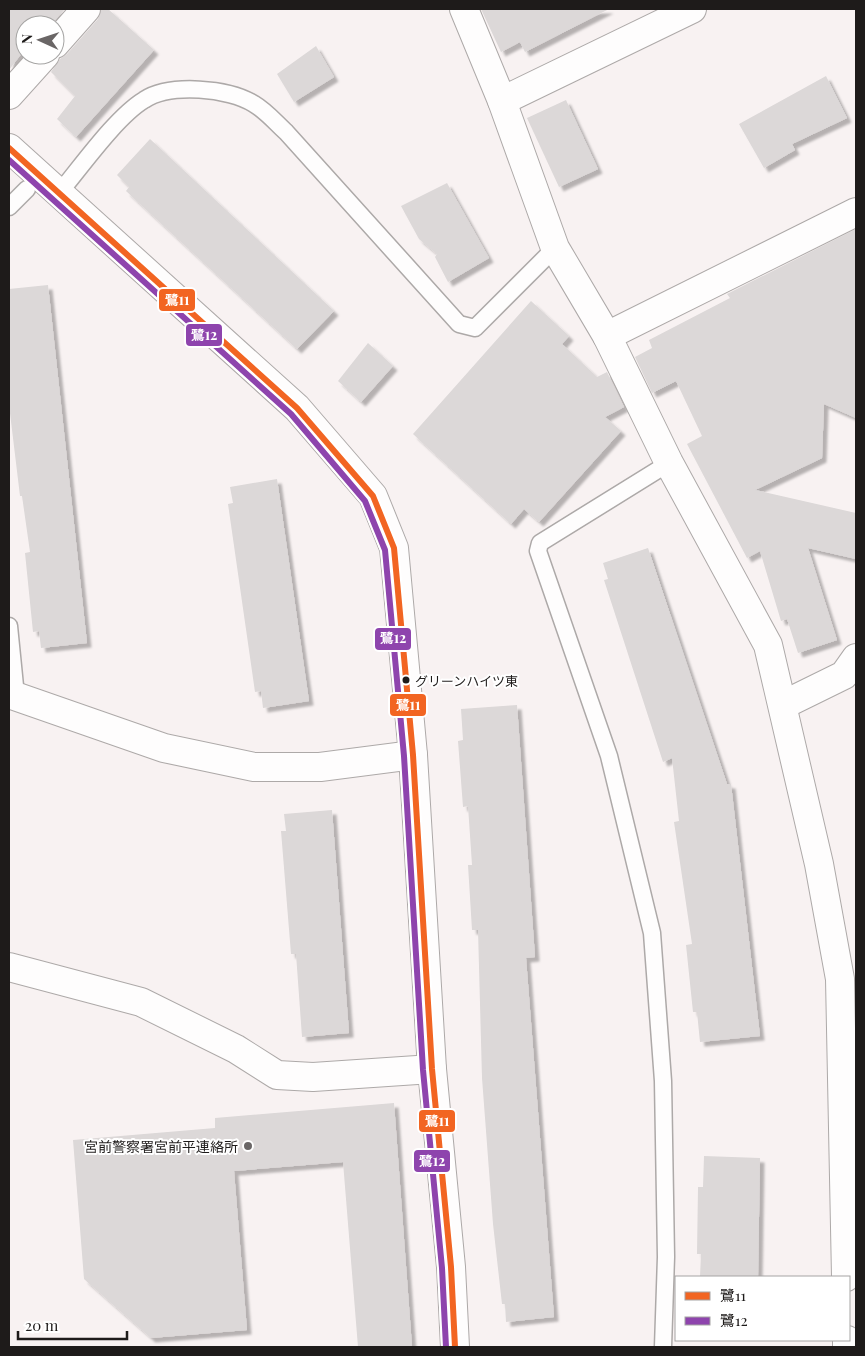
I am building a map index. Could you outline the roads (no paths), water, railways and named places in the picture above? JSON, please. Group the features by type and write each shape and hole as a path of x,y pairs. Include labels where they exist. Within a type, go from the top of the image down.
{"street":[{"path":"65,33 86,9"},
{"path":"464,9 502,101 555,248 607,336 669,463 768,645 819,864 840,979 849,1064 846,1276"},
{"path":"502,101 692,9"},
{"path":"9,95 36,65"},
{"path":"9,148 297,408 373,496 394,548 413,755 432,1070 451,1267 455,1347"},
{"path":"607,336 856,212"},
{"path":"783,705 844,675 856,658"},
{"path":"12,695 164,748 254,767 320,767 413,755"},
{"path":"9,967 141,1002 236,1049 277,1075 313,1077 432,1070"}],"lane":[{"path":"59,193 123,117 144,99 165,92 190,90 224,92 254,104 286,132 459,324 475,328 555,248"},
{"path":"9,208 27,189"},
{"path":"663,1347 666,1257 663,1081 652,932 609,756 538,551 540,543 669,463"},
{"path":"9,626 12,695"}],"place":[{"name":"グリーンハイツ東","path":"406,680"},
{"name":"宮前警察署宮前平連絡所","path":"248,1146"}]}
